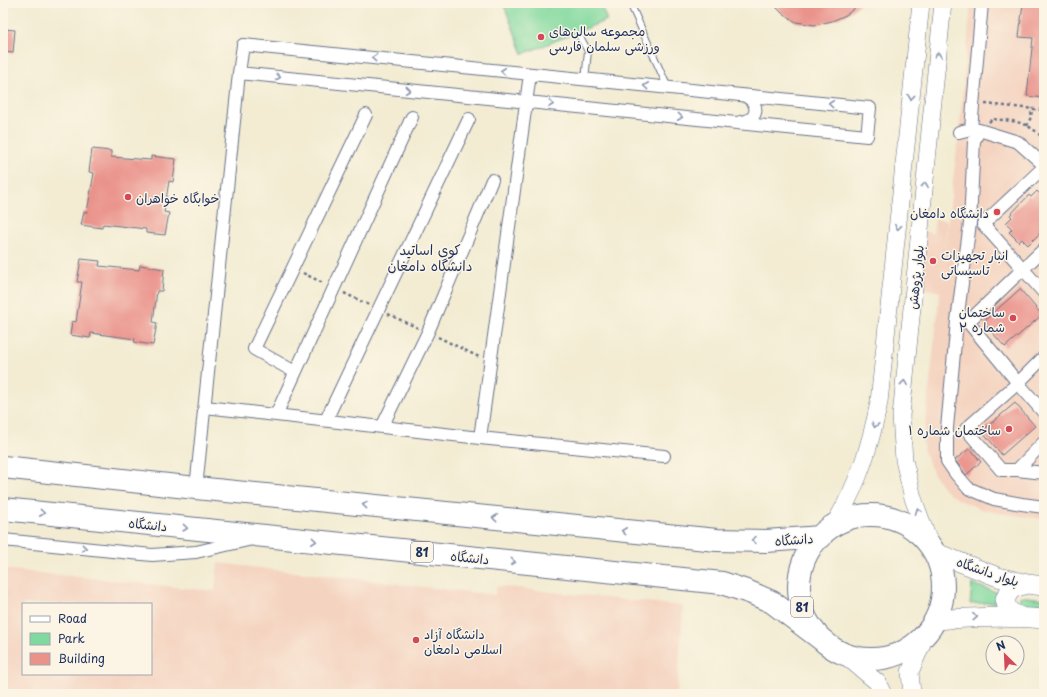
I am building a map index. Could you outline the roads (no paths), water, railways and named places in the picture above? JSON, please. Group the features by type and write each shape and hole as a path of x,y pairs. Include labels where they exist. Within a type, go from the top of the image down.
{"highway":[{"name":"دانشگاه","path":"3,467 196,488 718,540 766,540 826,532"},
{"name":"دانشگاه","path":"3,509 722,584 749,592 772,602 833,648"},
{"name":"81","path":"867,516 886,517 904,523 919,534 933,550 941,568 944,586 942,603 931,627 912,647 895,655 877,659 858,658 833,648 812,628 803,610 799,591 801,571 808,552 826,532 848,520 867,516"}],"main road":[{"name":"بلوار دانشگاه","path":"933,550 998,577 1036,585"},
{"path":"1021,617 1008,611 1005,599 1011,589 1036,585"},
{"path":"931,627 988,616 1044,619"}],"street":[{"name":"بلوار پژوهش","path":"826,532 845,506 868,452 879,402 921,3"},
{"name":"بلوار پژوهش","path":"933,550 912,498 904,460 901,416 943,3"},
{"path":"982,3 970,130 974,141 970,223 962,321 947,428 947,461 968,488 994,499 1044,506"},
{"path":"196,488 205,407 240,73 243,45 870,108 867,136 240,73"},
{"path":"480,438 530,74"},
{"path":"733,122 745,122 752,118 756,112 756,106 752,100 744,96"},
{"path":"295,372 254,350 366,115"},
{"path":"276,415 412,117"},
{"path":"326,420 469,119"},
{"path":"970,130 1018,142 1044,166 983,224"},
{"path":"382,426 428,332 492,180"},
{"path":"970,223 983,224 1044,293"},
{"path":"962,321 1044,249"},
{"path":"962,321 1044,413"},
{"path":"947,428 966,429 1018,383 1044,357"},
{"path":"205,407 480,438 664,456"},
{"path":"966,429 1001,470 1044,473"},
{"path":"1017,470 1044,442"},
{"path":"3,540 152,555 196,552 265,536"},
{"path":"912,694 910,672 931,627"},
{"path":"833,648 877,682 883,694"}],"lane":[{"path":"630,3 668,88"},
{"path":"580,37 588,51 585,80"}],"place":[{"name":"مجموعه سالن‌های ورزشی سلمان فارسی","path":"541,37"},
{"name":"خوابگاه خواهران","path":"128,197"},
{"name":"دانشگاه دامغان","path":"997,212"},
{"name":"انبار تجهیزات تاسیساتی","path":"933,261"},
{"name":"ساختمان شماره ۲","path":"1013,318"},
{"name":"ساختمان شماره ۱","path":"1009,429"},
{"name":"دانشگاه آزاد اسلامی دامغان","path":"416,640"}],"district":[{"name":"کوی اساتید دانشگاه دامغان","path":"430,258"}]}
